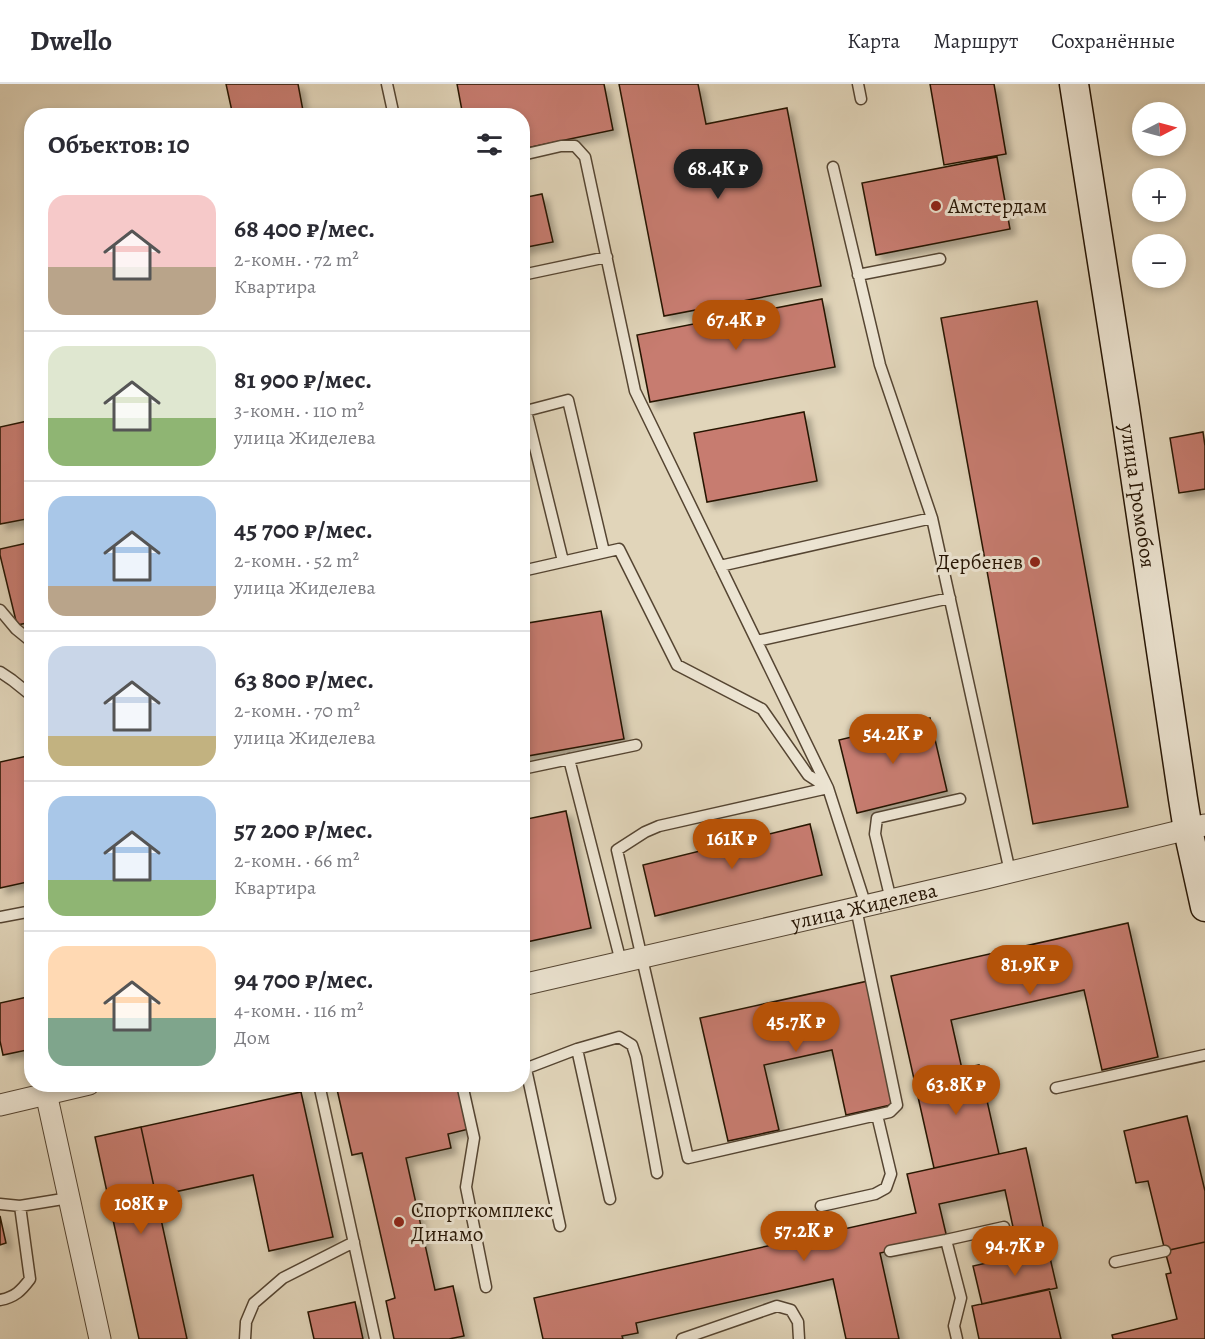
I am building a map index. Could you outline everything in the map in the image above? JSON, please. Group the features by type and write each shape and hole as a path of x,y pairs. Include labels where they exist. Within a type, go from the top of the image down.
{"main road":[{"name":"улица Громобоя","path":"1074,84 1196,828 1205,908"}],"street":[{"name":"улица Жиделева","path":"530,983 1196,828"},
{"path":"0,1105 51,1092"},
{"path":"46,1093 100,1339"}],"lane":[{"path":"387,84 392,108"},
{"path":"858,84 861,99"},
{"path":"530,153 561,146 575,146 585,157 635,391 828,788 861,907 897,1105 890,1112 688,1158 617,850 659,826 828,788"},
{"path":"833,167 879,365 932,518 1010,872"},
{"path":"530,273 607,257"},
{"path":"858,275 940,259"},
{"path":"530,410 568,400 604,552"},
{"path":"530,434 563,561"},
{"path":"720,566 932,518"},
{"path":"530,569 619,549 677,665 762,709 808,775 828,788"},
{"path":"756,641 950,598"},
{"path":"0,610 24,636"},
{"path":"0,672 24,690"},
{"path":"530,767 636,745"},
{"path":"569,759 621,962"},
{"path":"891,900 875,834 876,818 960,799"},
{"path":"0,917 24,912"},
{"path":"530,1068 577,1049 619,1037 632,1045 657,1173"},
{"path":"577,1049 610,1199"},
{"path":"1056,1088 1205,1055"},
{"path":"321,1092 375,1339"},
{"path":"465,1092 474,1138 466,1187 486,1287"},
{"path":"529,1092 560,1226"},
{"path":"821,1206 875,1194 886,1188 891,1174 877,1115"},
{"path":"0,1204 20,1206 69,1198"},
{"path":"0,1300 21,1291 30,1279 20,1206"},
{"path":"890,1251 1004,1227"},
{"path":"946,1240 961,1298 954,1326 957,1339"},
{"path":"244,1339 246,1322 254,1304 283,1278 354,1242"},
{"path":"1115,1262 1165,1251"},
{"path":"681,1339 777,1306 791,1310 798,1322 799,1339"}],"building":[{"path":"226,84 298,84 302,108 231,108"},
{"path":"457,84 604,84 613,130 530,147 530,108 462,108"},
{"path":"619,84 698,84 706,124 787,108 821,286 664,316"},
{"path":"930,84 994,84 1006,154 944,165"},
{"name":"Амстердам","path":"997,157 1010,229 876,255 862,183"},
{"path":"542,194 553,242 530,246 530,196"},
{"path":"822,299 835,367 650,402 637,335"},
{"name":"Дербенев","path":"1037,301 1128,807 1033,824 941,318"},
{"path":"804,412 817,481 707,502 694,433"},
{"path":"24,422 24,520 0,524 0,427"},
{"path":"1203,432 1205,489 1179,493 1170,438"},
{"path":"24,544 24,624 17,625 0,549"},
{"path":"601,611 624,739 530,756 530,623"},
{"path":"930,718 947,791 857,813 839,740"},
{"path":"24,757 24,883 0,888 0,762"},
{"path":"566,811 591,928 530,941 530,818"},
{"path":"810,824 822,875 655,916 643,865"},
{"path":"1128,923 1158,1057 1102,1070 1084,990 951,1020 962,1069 914,1079 891,976"},
{"path":"868,981 895,1104 846,1115 832,1050 764,1065 779,1130 728,1141 700,1018"},
{"path":"24,998 24,1051 3,1055 0,1041 0,1003"},
{"path":"979,1065 999,1154 934,1168 914,1079"},
{"path":"301,1092 333,1237 269,1251 253,1175 156,1196 141,1127"},
{"name":"Спорткомплекс Динамо","path":"338,1092 462,1092 469,1129 448,1134 451,1148 406,1158 435,1290 453,1286 464,1336 449,1339 394,1339 386,1301 395,1298 362,1153 352,1155"},
{"path":"1187,1116 1205,1191 1205,1242 1165,1251 1148,1181 1136,1183 1124,1131"},
{"path":"141,1127 187,1339 139,1339 95,1137"},
{"path":"1026,1148 1048,1249 1019,1255 1005,1190 939,1204 947,1238 880,1253 899,1339 846,1339 833,1279 636,1323 638,1333 622,1336 623,1339 543,1339 534,1298 916,1213 907,1174"},
{"path":"0,1216 6,1243 0,1245"},
{"path":"1205,1242 1205,1339 1113,1339 1112,1335 1177,1319 1166,1274 1171,1273 1165,1251"},
{"path":"1048,1249 1057,1288 982,1304 973,1266"},
{"path":"1049,1289 1061,1339 979,1339 972,1306"},
{"path":"355,1302 363,1339 314,1339 308,1312"}],"place":[{"name":"Амстердам","path":"936,206"},
{"name":"Дербенев","path":"1035,562"},
{"name":"Спорткомплекс Динамо","path":"399,1222"}]}
